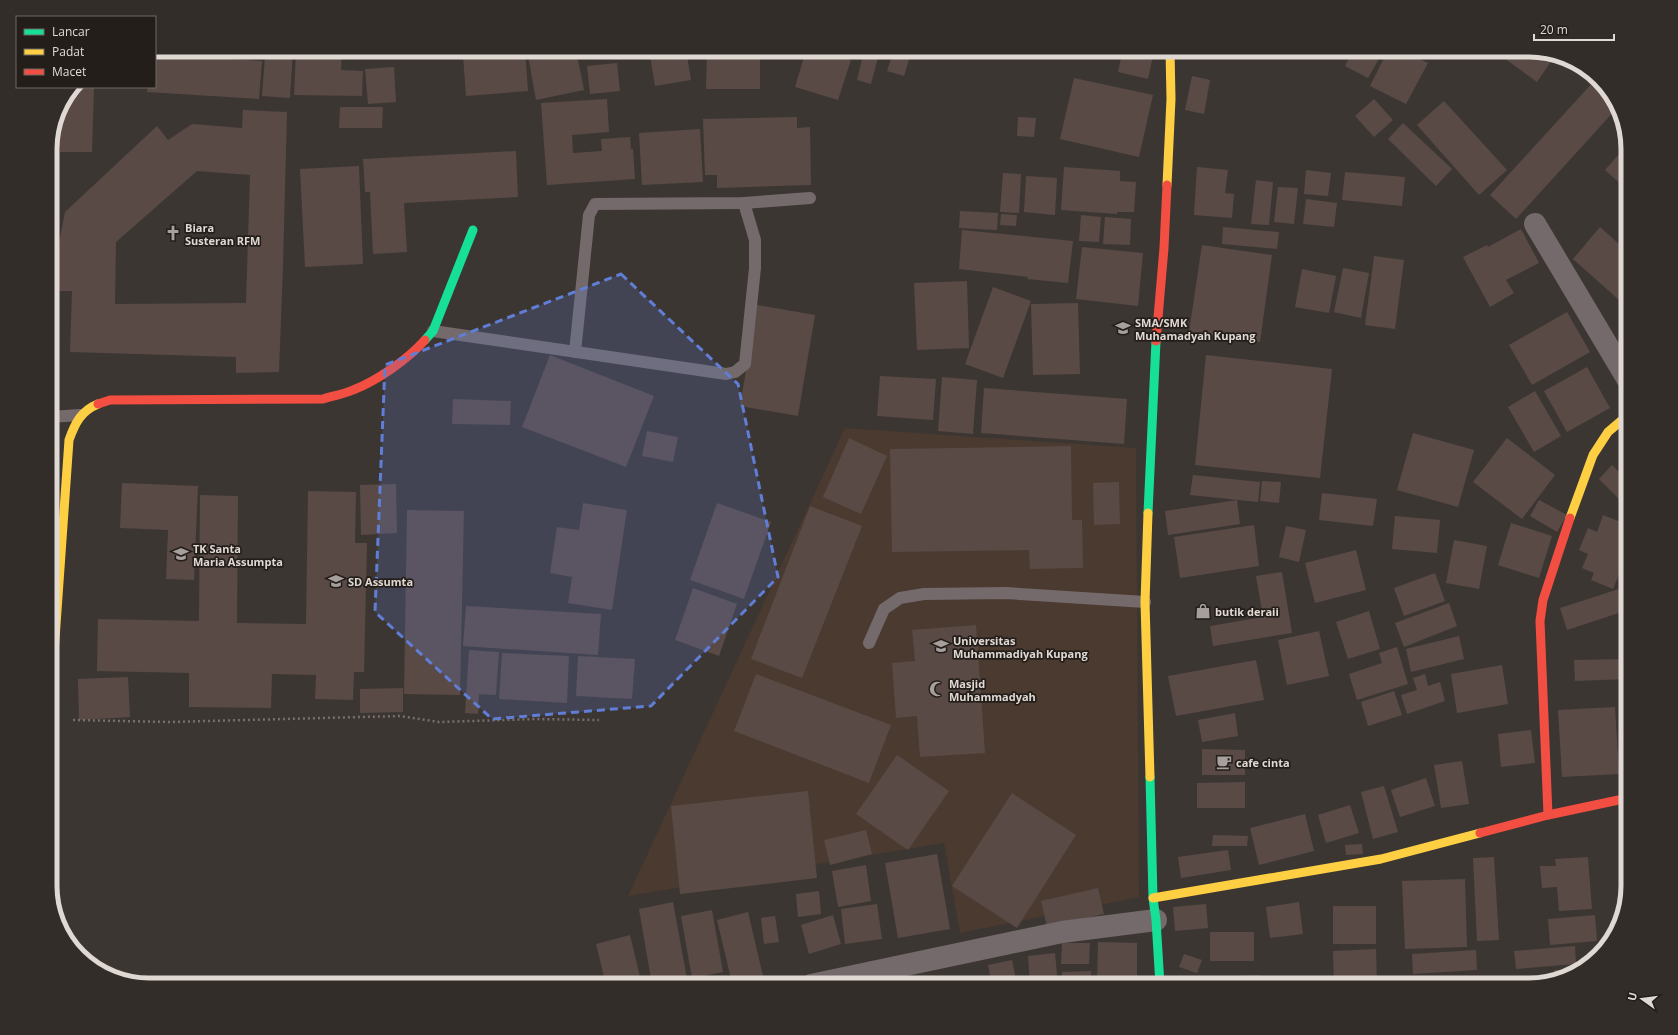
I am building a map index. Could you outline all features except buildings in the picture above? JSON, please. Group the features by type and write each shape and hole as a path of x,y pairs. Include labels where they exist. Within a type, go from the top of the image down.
{"street":[{"path":"1160,978 1153,898 1145,602 1154,365 1164,248 1169,146 1171,99 1170,57"},
{"path":"1535,224 1621,368"},
{"path":"57,611 69,440 76,420 80,415 97,403 110,400 324,399 354,390 380,376 417,349 433,331 473,230"},
{"path":"1548,815 1540,622 1543,600 1580,488 1593,455 1608,432 1621,421"},
{"path":"1153,898 1381,859 1548,815 1621,799"},
{"path":"844,978 1062,932 1156,920"}],"lane":[{"path":"575,352 589,215 595,204 744,203 810,198"},
{"path":"433,331 726,374 735,372 745,364 755,268 755,240 744,203"},
{"path":"57,417 80,415"},
{"path":"869,643 884,609 900,598 924,594 1006,593 1145,602"}],"path":[{"path":"66,720 169,722 392,716 439,722 535,719 598,720"}],"highlighted area":[{"path":"621,274 738,384 778,577 651,706 492,719 375,612 385,365"}],"shaded area":[{"name":"Universitas Muhammadiyah Kupang","path":"845,428 1136,448 1139,897 960,933 944,843 628,896"}],"traffic: fast":[{"path":"425,340 433,331 473,230"},
{"path":"1148,513 1156,341"},
{"path":"1150,777 1153,898 1160,978"}],"traffic: slow":[{"path":"1167,185 1171,99 1170,57"},
{"path":"57,611 69,440 79,418 87,410 98,404"},
{"path":"1570,518 1593,455 1608,432 1621,421"},
{"path":"1148,513 1145,602 1150,777"},
{"path":"1153,898 1381,859 1480,833"}],"traffic: jam":[{"path":"1156,341 1164,248 1167,185"},
{"path":"98,404 110,400 323,399 350,391 372,381 401,362 425,340"},
{"path":"1548,815 1540,621 1543,600 1570,518"},
{"path":"1480,833 1548,815 1621,799"}],"place":[{"name":"Biara Susteran RFM","path":"173,233"},
{"name":"SMA/SMK Muhamadyah Kupang","path":"1123,328"},
{"name":"TK Santa Maria Assumpta","path":"181,554"},
{"name":"SD Assumta","path":"336,581"},
{"name":"butik deraii","path":"1203,611"},
{"name":"Universitas Muhammadiyah Kupang","path":"941,646"},
{"name":"Masjid Muhammadyah","path":"937,689"},
{"name":"cafe cinta","path":"1224,762"}]}
